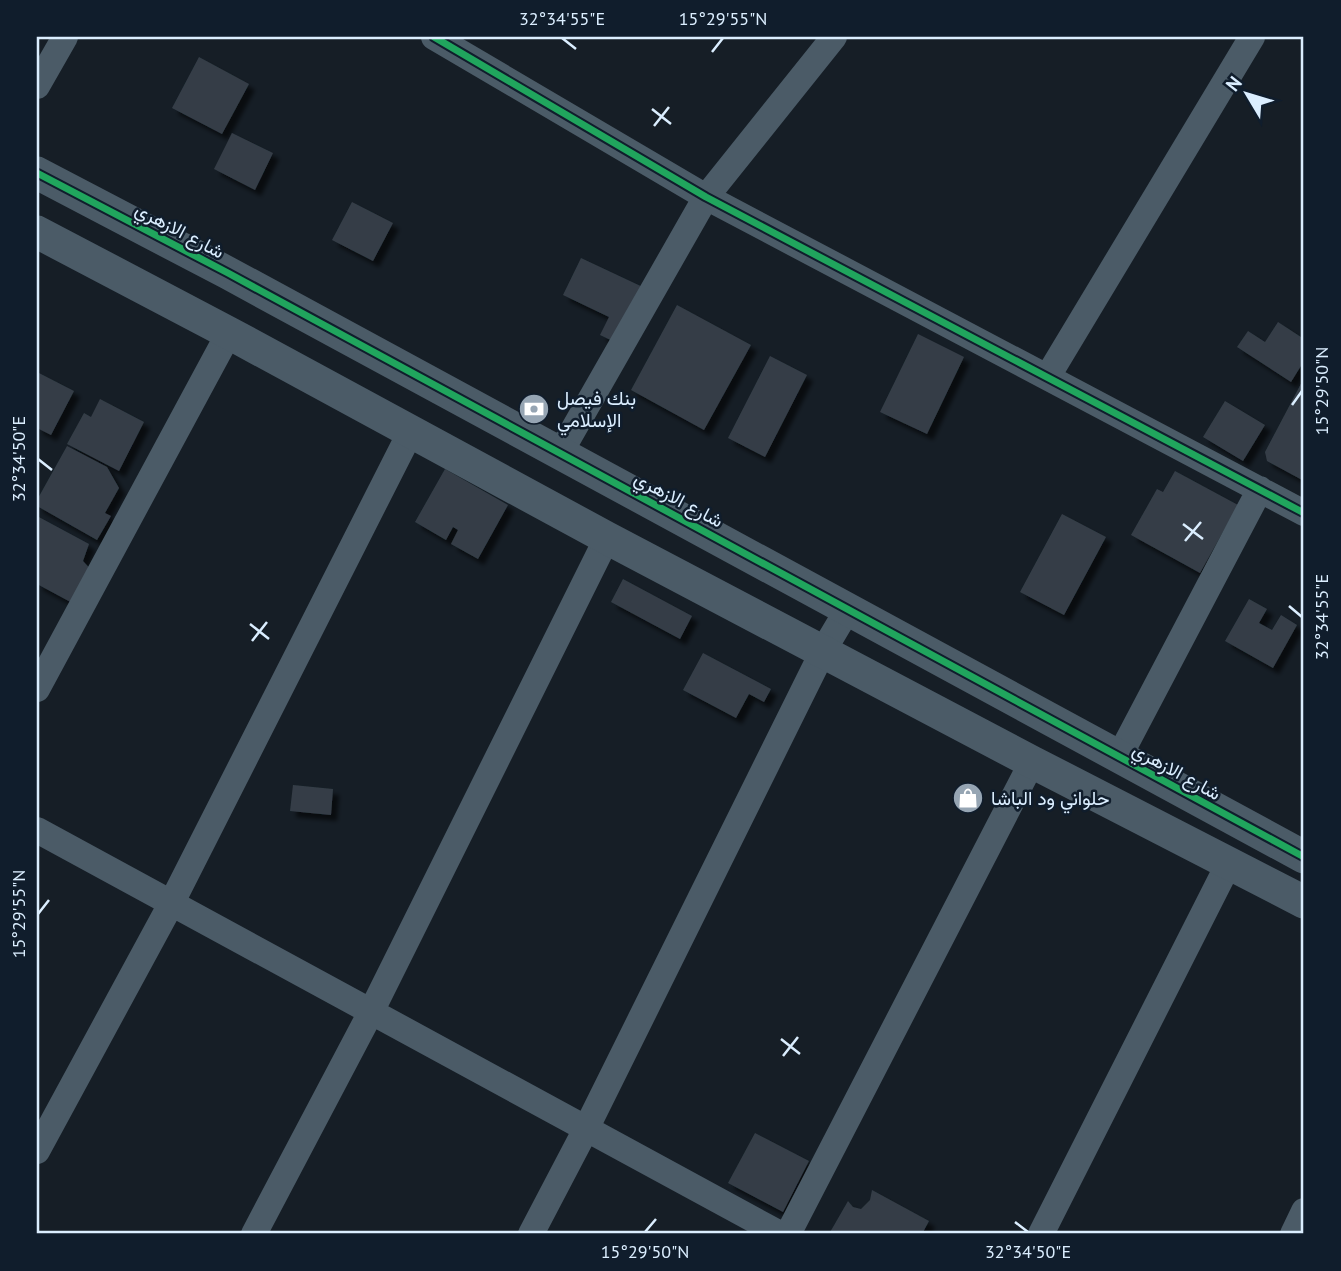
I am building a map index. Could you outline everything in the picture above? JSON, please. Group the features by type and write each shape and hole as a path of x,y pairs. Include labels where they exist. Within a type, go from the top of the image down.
{"street":[{"path":"37,86 65,37"},
{"path":"433,37 706,197 1304,513"},
{"path":"560,453 706,197 834,37"},
{"path":"1048,376 1252,37"},
{"name":"شارع الازهري","path":"37,173 848,608 1304,857"},
{"path":"37,232 1032,762 1304,902"},
{"path":"37,689 229,333"},
{"path":"37,1151 171,904 411,431"},
{"path":"1119,757 1260,489"},
{"path":"254,1234 370,1012 607,537"},
{"path":"531,1234 586,1129 823,651 848,608"},
{"path":"788,1234 1032,762"},
{"path":"37,831 780,1234"},
{"path":"1041,1234 1229,863"},
{"path":"1293,1234 1304,1211"}],"building":[{"path":"199,57 249,84 222,134 172,108"},
{"path":"232,133 273,153 255,190 214,169"},
{"path":"352,202 393,223 373,261 332,240"},
{"path":"581,258 647,289 619,344 600,335 609,317 563,295"},
{"path":"677,305 751,345 704,430 631,390"},
{"path":"1278,322 1304,339 1304,361 1291,382 1237,347 1248,331 1265,342"},
{"path":"918,334 964,357 927,434 880,412"},
{"path":"770,356 807,375 765,457 728,438"},
{"path":"37,372 74,391 51,435 37,428"},
{"path":"1304,378 1304,481 1267,461 1265,452"},
{"path":"100,399 144,422 119,471 67,444 84,413 91,417"},
{"path":"1225,401 1265,425 1243,461 1203,437"},
{"path":"67,446 107,467 119,488 105,513 111,516 97,540 37,506 37,500"},
{"path":"445,469 508,505 478,559 451,544 458,530 453,527 446,540 415,522"},
{"path":"1175,471 1238,505 1200,573 1131,535 1157,489 1163,492"},
{"path":"1062,514 1106,537 1064,615 1020,592"},
{"path":"37,516 89,544 83,561 93,572 76,605 37,584"},
{"path":"623,579 692,616 680,639 611,602"},
{"path":"1249,599 1267,609 1259,623 1272,630 1281,615 1297,625 1273,668 1225,641"},
{"path":"703,653 771,689 764,702 749,694 736,718 683,690"},
{"path":"293,785 333,789 331,815 290,811"},
{"path":"755,1133 809,1161 783,1212 728,1183"},
{"path":"872,1190 929,1221 922,1234 829,1234 848,1201 853,1207 861,1209 870,1200"}],"cycle path":[{"path":"434,37 706,197 1304,513"},
{"path":"37,173 228,273 1304,857"}],"place":[{"name":"بنك فيصل الإسلامي","path":"534,409"},
{"name":"حلواني ود الباشا","path":"968,798"}]}
